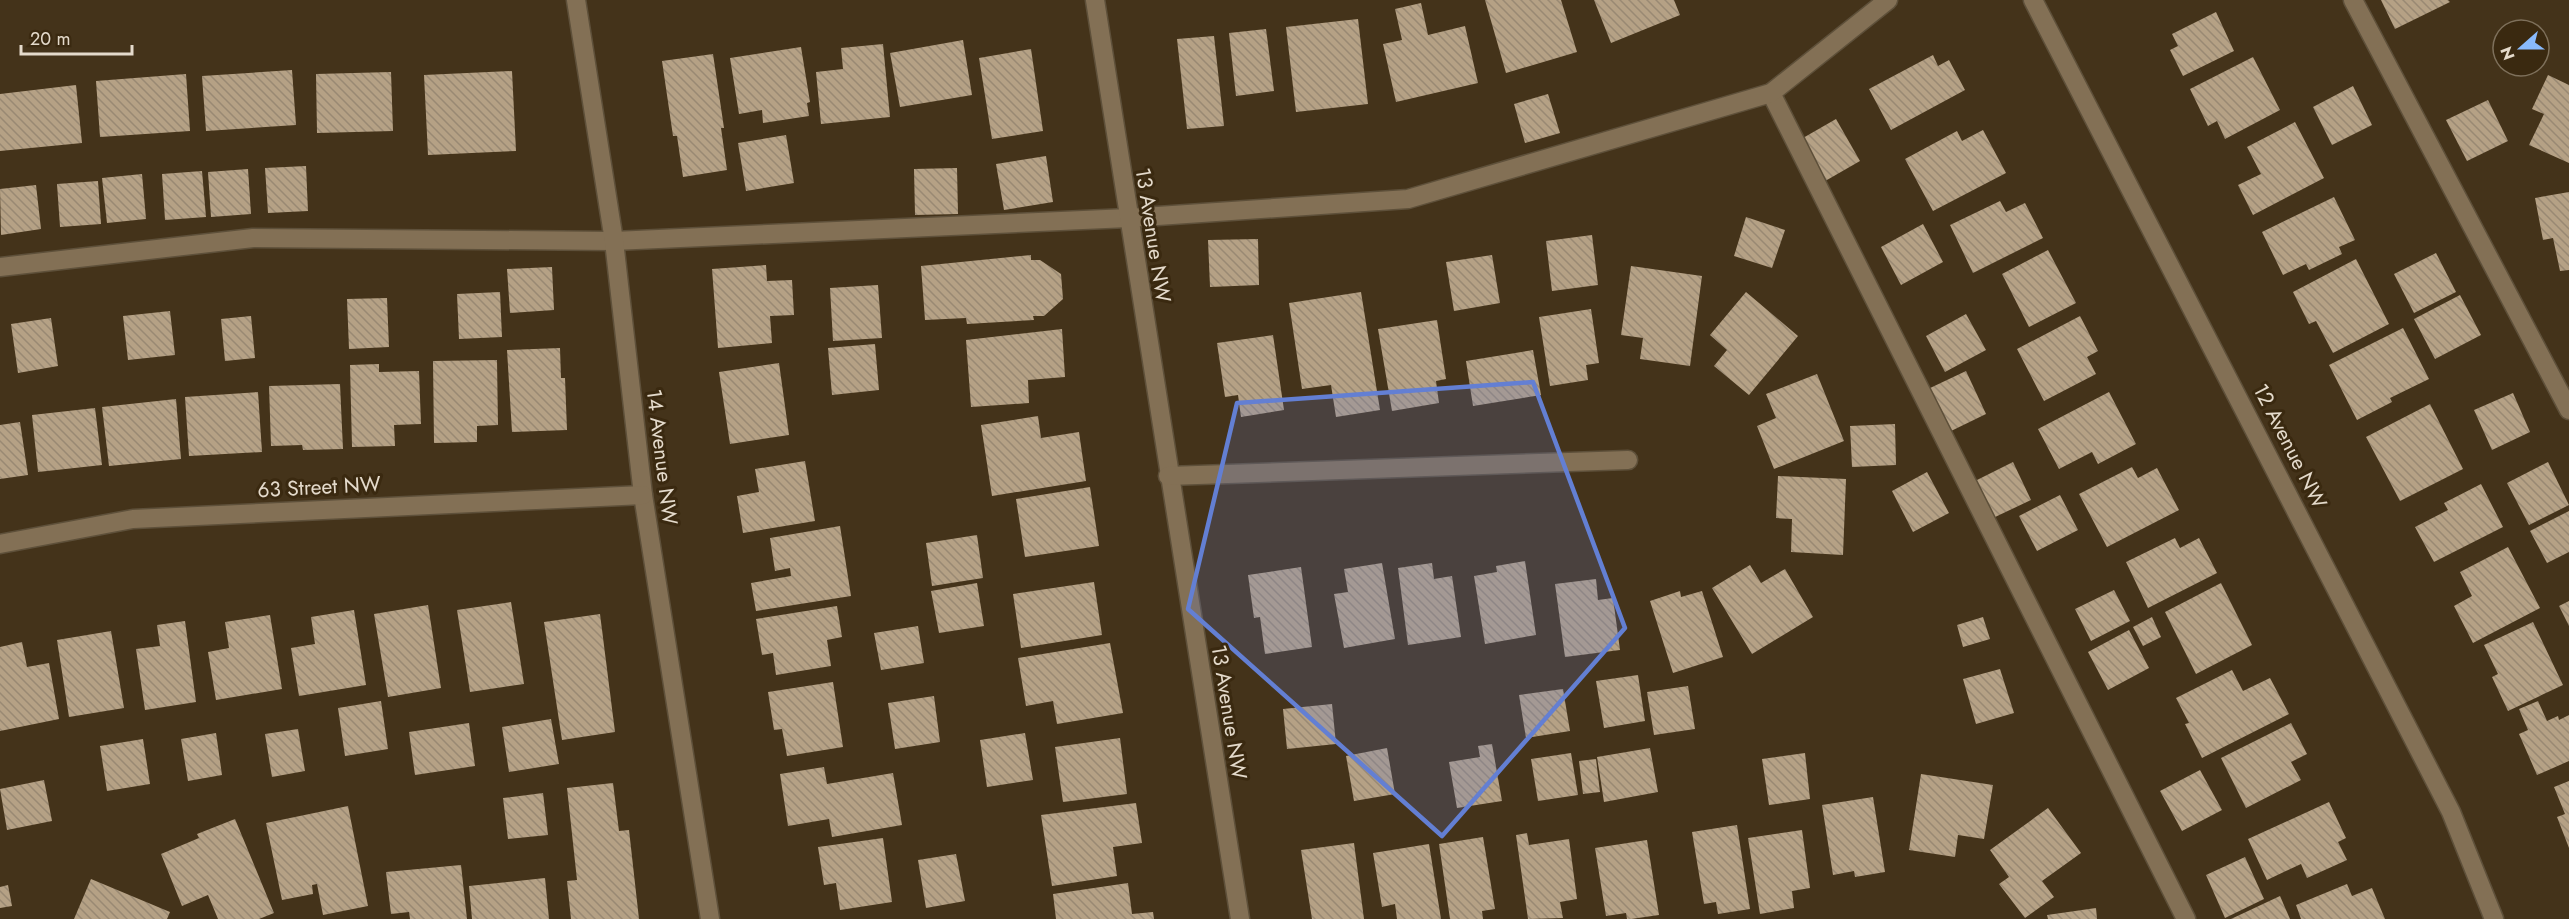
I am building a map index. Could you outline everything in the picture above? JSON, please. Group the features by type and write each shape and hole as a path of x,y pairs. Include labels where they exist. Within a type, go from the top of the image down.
{"street":[{"name":"14 Avenue NW","path":"576,0 614,241 643,495 710,919"},
{"name":"13 Avenue NW","path":"1095,0 1168,476 1240,919"},
{"path":"0,267 253,238 614,241 1128,218 1408,199 1771,93 1888,0"},
{"name":"12 Avenue NW","path":"2033,0 2451,812 2494,919"},
{"path":"2353,0 2569,410"},
{"path":"1771,93 2186,919"},
{"path":"1168,476 1628,460"},
{"name":"63 Street NW","path":"0,544 133,519 643,495"}],"highlighted area":[{"path":"1533,382 1625,628 1442,836 1188,609 1237,403"}],"building":[{"path":"1485,0 1561,0 1577,52 1506,73"},
{"path":"1594,0 1674,0 1680,15 1611,43"},
{"path":"2381,0 2448,0 2450,2 2395,29"},
{"path":"1421,3 1428,35 1465,26 1478,83 1396,102 1383,44 1402,40 1395,9"},
{"path":"2216,12 2234,51 2183,76 2170,50 2178,46 2172,34"},
{"path":"1358,19 1368,104 1296,112 1286,27"},
{"path":"1266,29 1274,91 1236,96 1229,33"},
{"path":"1214,36 1224,126 1187,129 1177,39"},
{"path":"963,40 972,95 900,107 890,53"},
{"path":"883,44 890,117 821,124 816,72 843,69 841,48"},
{"path":"801,47 810,102 807,103 809,116 763,123 762,110 739,114 730,58"},
{"path":"1031,49 1043,131 992,139 979,58"},
{"path":"713,54 724,128 721,128 727,170 683,177 677,136 673,136 662,61"},
{"path":"1933,55 1938,66 1949,60 1965,90 1891,130 1869,89"},
{"path":"2253,57 2280,110 2225,139 2217,121 2208,126 2190,89"},
{"path":"292,70 296,125 206,131 202,76"},
{"path":"512,71 516,151 428,155 424,75"},
{"path":"391,72 393,131 317,133 316,74"},
{"path":"186,74 190,131 100,137 96,81"},
{"path":"2551,76 2569,85 2569,163 2529,145 2544,114 2532,109 2547,78"},
{"path":"76,85 82,143 0,151 0,94"},
{"path":"2353,86 2372,125 2332,145 2313,107"},
{"path":"1548,94 1560,133 1525,143 1514,104"},
{"path":"2488,100 2508,141 2467,161 2446,120"},
{"path":"1836,119 1860,161 1820,184 1796,142"},
{"path":"2295,122 2324,178 2253,215 2238,185 2261,174 2247,147"},
{"path":"1983,130 2006,173 1933,211 1905,159 1957,131 1962,141"},
{"path":"786,135 794,183 746,191 738,143"},
{"path":"1046,156 1053,202 1004,210 996,164"},
{"path":"306,166 308,211 268,213 265,168"},
{"path":"957,168 958,214 915,215 914,169"},
{"path":"248,169 251,214 211,217 208,172"},
{"path":"202,171 206,217 165,220 162,174"},
{"path":"142,174 146,219 107,223 102,178"},
{"path":"98,181 101,224 60,227 57,184"},
{"path":"36,185 41,229 1,235 0,189"},
{"path":"2569,192 2569,270 2560,271 2553,238 2543,240 2535,198"},
{"path":"2334,197 2355,240 2339,247 2342,254 2309,270 2306,264 2283,275 2262,232"},
{"path":"2000,201 2006,212 2025,203 2043,238 1973,273 1950,225"},
{"path":"1746,217 1785,230 1772,268 1734,256"},
{"path":"1923,224 1943,262 1901,285 1881,247"},
{"path":"1592,235 1598,285 1552,291 1546,241"},
{"path":"1258,239 1259,285 1210,287 1208,240"},
{"path":"2048,250 2076,303 2029,327 2002,274"},
{"path":"2436,253 2456,292 2414,313 2394,274"},
{"path":"1031,255 1031,260 1040,260 1061,274 1063,299 1044,316 1033,316 1034,320 967,324 966,318 925,320 921,266"},
{"path":"1492,255 1500,303 1454,311 1446,262"},
{"path":"2356,259 2389,324 2333,353 2316,321 2309,324 2293,292"},
{"path":"766,265 767,281 792,280 794,315 770,316 772,343 718,348 712,269"},
{"path":"1631,266 1702,276 1690,366 1640,359 1643,338 1621,335"},
{"path":"552,267 554,310 510,313 507,269"},
{"path":"878,285 882,338 833,341 830,288"},
{"path":"500,292 502,337 459,339 457,294"},
{"path":"1361,292 1380,410 1336,417 1331,385 1302,389 1289,303"},
{"path":"1746,292 1798,336 1749,395 1714,366 1727,350 1710,335"},
{"path":"2460,295 2481,335 2435,359 2414,319"},
{"path":"387,298 389,347 349,349 347,299"},
{"path":"1591,309 1599,363 1586,365 1588,380 1550,386 1539,317"},
{"path":"170,311 175,355 128,360 123,316"},
{"path":"1966,314 1986,350 1945,372 1926,336"},
{"path":"251,316 255,358 225,361 221,319"},
{"path":"2080,316 2098,351 2087,357 2096,374 2044,401 2017,349"},
{"path":"51,318 58,366 18,373 11,324"},
{"path":"1437,320 1446,379 1436,381 1439,403 1392,411 1378,329"},
{"path":"2403,328 2429,379 2390,398 2392,402 2357,420 2329,365"},
{"path":"1062,329 1065,377 1028,380 1029,403 971,407 966,340"},
{"path":"1273,335 1284,410 1241,417 1238,395 1225,397 1217,343"},
{"path":"875,344 879,390 832,395 828,348"},
{"path":"560,348 561,378 565,378 567,430 512,432 507,350"},
{"path":"1533,350 1541,395 1473,406 1466,361"},
{"path":"497,360 498,425 477,426 477,442 434,443 433,361"},
{"path":"779,363 789,435 730,444 719,372"},
{"path":"379,364 379,372 419,371 421,424 394,425 395,446 352,447 350,365"},
{"path":"1966,371 1986,414 1949,432 1928,389"},
{"path":"1817,374 1844,441 1774,469 1757,426 1776,418 1766,394"},
{"path":"340,384 343,449 303,450 302,445 271,446 269,386"},
{"path":"258,392 262,452 189,456 185,397"},
{"path":"2109,392 2136,444 2098,464 2092,452 2059,469 2038,429"},
{"path":"2513,393 2530,432 2492,450 2474,410"},
{"path":"176,399 181,459 109,466 102,407"},
{"path":"2430,404 2463,469 2400,501 2366,437"},
{"path":"95,408 102,465 38,472 32,415"},
{"path":"1038,416 1041,438 1079,432 1086,481 992,496 981,425"},
{"path":"20,422 28,475 0,479 0,425"},
{"path":"1895,424 1896,465 1852,467 1850,426"},
{"path":"805,461 815,521 743,533 737,496 759,492 755,469"},
{"path":"2013,462 2031,500 1993,518 1975,481"},
{"path":"2548,462 2569,505 2529,525 2507,483"},
{"path":"2132,467 2138,478 2157,468 2179,510 2107,547 2079,494"},
{"path":"1927,472 1949,513 1913,532 1892,491"},
{"path":"1778,476 1846,479 1843,555 1791,552 1792,519 1776,518"},
{"path":"2481,484 2503,527 2434,562 2415,527 2448,510 2444,503"},
{"path":"1090,487 1099,546 1025,557 1016,499"},
{"path":"2060,495 2078,530 2037,551 2019,516"},
{"path":"2569,511 2569,552 2547,563 2530,531"},
{"path":"840,526 851,596 756,611 751,583 791,576 790,568 775,571 770,538"},
{"path":"977,535 983,578 932,586 926,543"},
{"path":"2175,538 2180,548 2199,538 2217,573 2148,608 2126,562"},
{"path":"2508,547 2540,608 2473,643 2454,606 2472,596 2460,572"},
{"path":"1525,561 1536,635 1485,644 1474,576 1497,572 1496,566"},
{"path":"1382,563 1395,639 1344,648 1334,594 1348,592 1344,569"},
{"path":"1432,563 1434,579 1452,576 1461,637 1408,645 1398,568"},
{"path":"1750,565 1761,583 1785,569 1813,617 1752,654 1712,588"},
{"path":"1301,567 1312,647 1265,654 1260,617 1254,618 1248,575"},
{"path":"1596,579 1598,600 1613,598 1620,650 1565,657 1555,584"},
{"path":"1094,582 1102,635 1021,648 1013,594"},
{"path":"977,583 984,626 939,633 931,591"},
{"path":"2221,583 2252,645 2196,674 2165,612"},
{"path":"2114,590 2130,621 2091,641 2075,609"},
{"path":"1680,591 1681,597 1702,591 1723,657 1673,673 1650,601"},
{"path":"2569,601 2569,626 2559,606"},
{"path":"511,602 524,684 470,692 457,610"},
{"path":"428,605 441,688 388,697 374,614"},
{"path":"837,606 842,637 827,640 831,666 776,675 773,653 762,655 756,619"},
{"path":"354,610 366,685 299,696 291,648 315,644 311,617"},
{"path":"600,614 615,732 562,740 544,622"},
{"path":"270,615 282,689 216,700 208,652 229,648 225,622"},
{"path":"1983,617 1990,639 1963,647 1957,625"},
{"path":"2152,617 2161,637 2143,646 2133,627"},
{"path":"185,621 196,702 145,710 136,649 160,646 157,625"},
{"path":"2533,622 2563,685 2508,711 2492,677 2498,674 2484,645"},
{"path":"918,626 924,663 881,670 874,633"},
{"path":"2129,630 2149,668 2108,690 2088,652"},
{"path":"111,631 124,708 69,717 57,640"},
{"path":"22,642 27,667 49,663 59,719 0,731 0,647"},
{"path":"1110,643 1123,713 1057,724 1053,701 1026,706 1018,658"},
{"path":"2000,669 2014,713 1976,724 1963,679"},
{"path":"2232,670 2243,691 2270,678 2289,714 2202,758 2185,724 2189,723 2176,698"},
{"path":"1638,675 1645,721 1604,728 1596,681"},
{"path":"833,682 843,747 787,756 782,729 774,730 768,692"},
{"path":"1688,686 1695,729 1654,735 1647,692"},
{"path":"1563,689 1570,731 1526,738 1519,695"},
{"path":"934,696 940,742 895,749 888,703"},
{"path":"381,701 388,749 345,756 338,708"},
{"path":"2538,701 2547,721 2558,716 2559,720 2569,715 2569,761 2537,775 2519,734 2528,730 2519,709"},
{"path":"1332,704 1336,744 1287,749 1283,709"},
{"path":"551,719 559,764 509,772 502,727"},
{"path":"469,723 475,766 415,775 409,732"},
{"path":"2291,723 2307,754 2291,762 2301,780 2246,808 2221,758"},
{"path":"298,729 305,771 272,777 265,734"},
{"path":"216,733 222,775 188,781 181,739"},
{"path":"1025,733 1033,780 987,787 980,740"},
{"path":"1120,738 1127,794 1063,802 1055,747"},
{"path":"143,739 150,784 107,791 100,746"},
{"path":"1492,744 1502,801 1457,808 1449,762 1480,757 1478,746"},
{"path":"1387,748 1395,794 1354,801 1346,756"},
{"path":"1650,748 1658,792 1604,802 1597,757"},
{"path":"1571,753 1578,795 1538,801 1531,759"},
{"path":"1805,753 1810,799 1769,805 1762,759"},
{"path":"1596,759 1600,792 1583,794 1579,761"},
{"path":"824,767 827,784 893,773 902,825 832,837 829,819 788,826 780,774"},
{"path":"2200,770 2222,810 2182,831 2160,791"},
{"path":"1921,774 1993,785 1984,839 1958,835 1955,857 1909,850"},
{"path":"44,780 52,821 7,830 0,789"},
{"path":"2569,781 2569,848 2557,817 2565,814 2554,787"},
{"path":"613,783 619,831 629,830 639,919 571,919 567,881 577,880 567,788"},
{"path":"543,793 548,835 508,839 503,798"},
{"path":"1873,797 1885,872 1855,877 1854,871 1833,875 1822,805"},
{"path":"2329,802 2346,838 2338,842 2347,860 2307,878 2301,864 2267,880 2248,839"},
{"path":"1136,803 1142,843 1113,847 1117,876 1052,886 1041,815"},
{"path":"348,806 368,906 323,915 317,884 312,885 313,894 282,900 266,823"},
{"path":"2048,808 2081,853 2042,881 2054,897 2025,918 1999,884 2009,877 1990,850"},
{"path":"235,819 274,913 259,919 218,919 208,895 182,906 161,854 199,838 197,834"},
{"path":"1737,825 1750,909 1718,914 1716,902 1704,904 1692,832"},
{"path":"1802,830 1810,888 1792,891 1794,908 1760,914 1748,838"},
{"path":"1527,833 1529,845 1569,839 1577,899 1560,902 1563,918 1528,919 1516,835"},
{"path":"1483,837 1495,909 1482,911 1483,919 1450,919 1439,844"},
{"path":"883,838 892,902 840,910 836,883 824,885 818,847"},
{"path":"1647,840 1659,915 1631,919 1627,919 1626,913 1606,916 1595,848"},
{"path":"1354,843 1364,919 1312,919 1301,850"},
{"path":"1429,844 1441,919 1397,919 1395,904 1382,907 1373,853"},
{"path":"956,854 965,901 926,908 918,860"},
{"path":"2245,857 2264,899 2225,918 2206,875"},
{"path":"461,865 467,919 410,919 409,912 391,914 386,872"},
{"path":"545,878 549,919 472,919 469,886"},
{"path":"91,879 170,912 167,919 74,919"},
{"path":"1128,883 1132,914 1153,912 1154,919 1056,919 1053,894"},
{"path":"2347,884 2352,896 2372,888 2385,919 2301,919 2296,905"},
{"path":"8,885 12,906 0,908 0,887"},
{"path":"2280,896 2290,919 2231,919"},
{"path":"2096,908 2097,919 2048,919 2047,915"}]}
